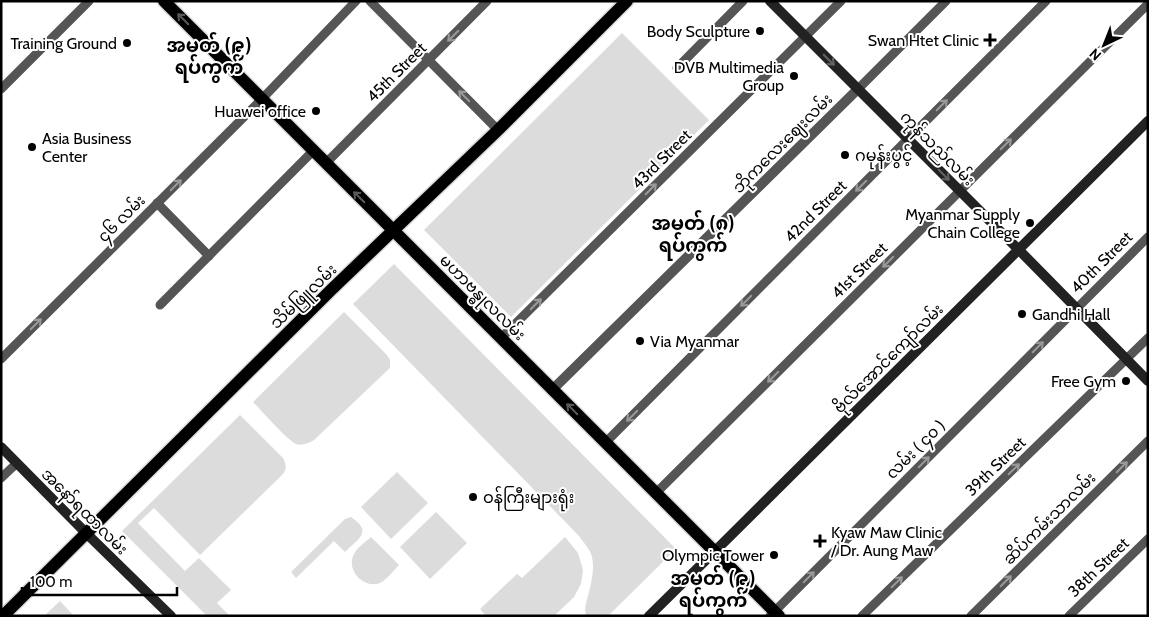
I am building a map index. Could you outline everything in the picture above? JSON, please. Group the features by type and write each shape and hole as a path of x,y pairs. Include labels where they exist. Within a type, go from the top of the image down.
{"main road":[{"name":"မဟာဗန္ဓုလလမ်း","path":"164,1 310,154 326,163 714,551 774,614"},
{"name":"သိမ်ဖြူလမ်း","path":"3,616 331,290 498,130 627,1"},
{"name":"ကုန်သည်လမ်း","path":"770,1 1148,381"},
{"name":"ဗိုလ်အောင်ကျော်လမ်း","path":"649,616 1148,121"},
{"name":"အနော်ရထာလမ်း","path":"1,447 86,534 171,616"}],"street":[{"path":"1,89 89,1"},
{"name":"၄၆ လမ်း","path":"1,359 259,102 356,1"},
{"path":"370,1 498,130"},
{"path":"677,68 743,1"},
{"name":"43rd Street","path":"501,338 841,1"},
{"name":"ဘိုကလေးဈေးလမ်း","path":"552,390 946,1"},
{"name":"42nd Street","path":"605,443 1046,1"},
{"name":"45th Street","path":"326,163 485,2"},
{"name":"41st Street","path":"656,493 1148,4"},
{"path":"160,305 310,154"},
{"path":"157,203 209,256"},
{"name":"40th Street","path":"1076,308 1148,237"},
{"name":"လမ်း ( ၄၀ )","path":"774,614 1076,308"},
{"name":"39th Street","path":"862,616 1148,338"},
{"name":"ဆိပ်ကမ်းသာလမ်း","path":"972,616 1148,441"},
{"path":"1,478 17,463"},
{"name":"38th Street","path":"1069,616 1148,539"}],"shaded area":[{"path":"622,33 709,120 511,317 424,230"},
{"path":"394,264 676,549 608,616 586,616 585,610 593,562 590,551 579,536 353,304"},
{"path":"344,312 387,355 390,360 390,368 314,440 298,445 281,431 253,402"},
{"path":"240,415 283,458 286,468 281,476 200,555 154,508 138,523 185,571 199,558 231,590 217,603 230,616 207,616 122,531"},
{"path":"397,472 428,503 391,539 361,507"},
{"path":"436,512 467,543 430,579 400,547"},
{"path":"351,517 361,527 362,535 359,539 345,552 334,541 296,578 291,572 345,519"},
{"path":"371,537 399,565 382,582 376,584 369,584 363,581 354,572 352,566 355,552"},
{"path":"565,537 578,553 583,570 581,584 574,597 554,616 486,616 480,609 517,574 522,578"},
{"path":"60,601 74,616 44,616"}],"place":[{"name":"Body Sculpture","path":"760,31"},
{"name":"Swan Htet Clinic","path":"990,40"},
{"name":"Training Ground","path":"127,43"},
{"name":"DVB Multimedia Group","path":"794,76"},
{"name":"Huawei office","path":"316,111"},
{"name":"Asia Business Center","path":"32,147"},
{"name":"ဂမုန်းပွင့်","path":"845,155"},
{"name":"Myanmar Supply Chain College","path":"1030,223"},
{"name":"Gandhi Hall","path":"1022,314"},
{"name":"Via Myanmar","path":"640,341"},
{"name":"Free Gym","path":"1126,381"},
{"name":"ဝန်ကြီးများရုံး","path":"473,497"},
{"name":"Kyaw Maw Clinic / Dr. Aung Maw","path":"820,541"},
{"name":"Olympic Tower","path":"774,555"}],"district":[{"name":"အမှတ် (၉) ရပ်ကွက်","path":"209,56"},
{"name":"အမှတ် (၈) ရပ်ကွက်","path":"693,234"},
{"name":"အမှတ် (၉) ရပ်ကွက်","path":"713,589"}]}
